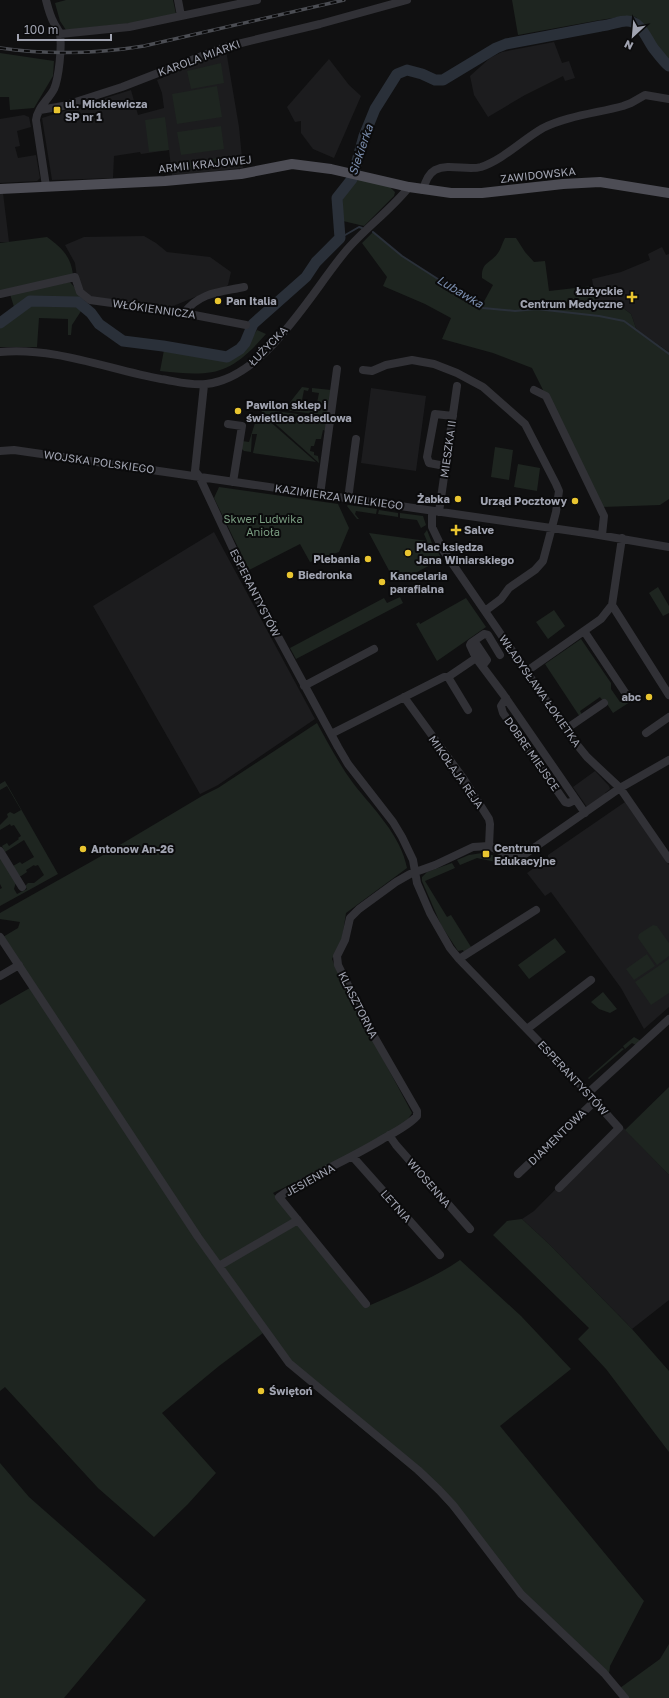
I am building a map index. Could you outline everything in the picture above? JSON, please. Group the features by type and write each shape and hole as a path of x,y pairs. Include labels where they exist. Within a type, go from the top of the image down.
{"main road":[{"name":"ARMII KRAJOWEJ","path":"0,189 165,181 241,174 292,164 304,164 409,187"},
{"name":"ZAWIDOWSKA","path":"409,187 423,190 471,194 570,183 600,182 669,193"}],"street":[{"path":"46,0 60,37 59,66 55,86 40,110 36,120 46,186"},
{"path":"178,0 181,16"},
{"path":"60,37 129,27 257,0"},
{"name":"KAROLA MIARKI","path":"40,110 63,106 122,87 225,47 320,24 407,0"},
{"path":"423,190 429,176 435,170 444,168 481,167 504,155 532,135 554,124 623,106 645,95 669,99"},
{"name":"ŁUŻYCKA","path":"0,352 37,352 66,356 148,376 204,385 224,380 251,366 265,354 346,250 400,198 409,187"},
{"name":"WŁÓKIENNICZA","path":"0,294 75,277 80,292 90,300 184,312 246,325"},
{"path":"184,312 192,303 200,298 244,287"},
{"path":"364,370 372,371 386,365 412,360 434,364 456,373 483,388 524,424 556,484 559,491 552,528 541,564 509,588 501,600 485,611"},
{"path":"320,495 337,369"},
{"name":"ESPERANTYSTÓW","path":"204,385 194,468 248,583 304,686 348,764 393,822 413,860 417,883 439,929 450,948 459,959 588,1093 619,1128 559,1188"},
{"name":"MIESZKA II","path":"435,511 446,466 457,386"},
{"path":"534,390 546,396 591,488 604,516 602,535"},
{"path":"446,466 429,463 427,458 435,414 453,416"},
{"path":"228,424 242,426 233,482"},
{"path":"348,499 356,439"},
{"name":"WOJSKA POLSKIEGO","path":"0,451 14,450 199,476"},
{"name":"KAZIMIERZA WIELKIEGO","path":"199,476 320,495 622,538 669,547"},
{"name":"WŁADYSŁAWA ŁOKIETKA","path":"435,511 432,527 439,544 566,729 587,757 620,788 669,859"},
{"path":"527,672 601,619 612,606 622,538"},
{"path":"612,606 669,695"},
{"path":"584,631 628,697"},
{"path":"331,734 446,677 476,658 470,645 484,634 488,635 500,655"},
{"path":"477,645 487,660 483,665"},
{"path":"304,686 374,650"},
{"name":"DOBRE MIEJSCE","path":"476,658 483,665 585,813"},
{"path":"446,677 468,710"},
{"name":"MIKOŁAJA REJA","path":"404,697 463,778 489,819 489,846"},
{"path":"566,729 604,703"},
{"path":"646,733 669,717"},
{"path":"415,872 435,865 473,847 489,846 518,859 620,788 669,760"},
{"path":"0,851 22,887"},
{"name":"KLASZTORNA","path":"415,872 396,882 352,915 348,922 337,960 368,1026 417,1111 417,1116"},
{"path":"459,959 536,910"},
{"path":"0,937 219,1266 289,1363 418,1470 439,1490 453,1505 521,1594 604,1673 625,1698"},
{"path":"0,976 20,965"},
{"path":"527,1029 591,980"},
{"path":"588,1093 669,1019"},
{"name":"DIAMENTOWA","path":"518,1174 595,1101"},
{"name":"JESIENNA","path":"366,1304 279,1197 297,1185 352,1157 390,1135 417,1116"},
{"name":"WIOSENNA","path":"390,1135 396,1145 470,1229"},
{"name":"LETNIA","path":"352,1157 440,1255"},
{"path":"219,1266 298,1220"}],"shaded area":[{"path":"554,42 562,63 569,61 575,78 565,81 563,76 525,95 488,117 474,95 470,76 490,58 502,52"},
{"path":"226,50 239,127 243,168 172,176 169,150 114,156 113,178 52,180 42,118 131,90 138,115 164,108 162,93 157,80"},
{"path":"329,59 349,85 361,96 334,158 313,149 301,133 301,121 295,122 287,107"},
{"path":"24,115 29,117 31,127 17,131 20,146 15,147 18,158 36,155 40,178 37,181 0,183 0,119"},
{"path":"3,193 9,242 0,242 0,194"},
{"path":"144,236 167,252 210,257 231,272 228,285 222,290 207,292 171,307 90,298 78,284 75,263 65,245 84,237"},
{"name":"Łużyckie Centrum Medyczne","path":"662,247 666,255 669,254 669,352 637,331 631,314 623,308 597,308 592,279 621,272 650,260 648,254"},
{"path":"371,388 426,396 416,471 361,463"},
{"path":"214,532 315,719 218,785 200,794 93,606"},
{"path":"595,771 610,789 605,793 606,795 587,807 573,787"},
{"path":"625,802 669,865 669,1007 644,1029 621,988 551,892 545,896 527,873 548,858 548,855"},
{"path":"620,1124 669,1175 669,1300 632,1329 550,1245 522,1219 534,1211"}],"green space":[{"path":"66,0 173,0 176,14 134,23 66,30 60,21 55,3"},
{"path":"512,0 669,0 669,61 661,53 636,17 626,16 518,35"},
{"path":"0,53 54,61 53,76 34,108 10,110 9,97 0,97"},
{"path":"221,63 224,83 191,89 187,71"},
{"path":"217,86 222,117 177,124 172,94"},
{"path":"165,117 169,150 149,152 145,120"},
{"path":"221,126 224,149 181,155 177,132"},
{"path":"239,156 240,164 176,171 175,163"},
{"path":"357,179 390,187 395,192 394,196 364,226 343,221 342,200"},
{"path":"373,232 402,256 481,307 493,285 482,278 483,269 498,253 505,238 516,238 534,262 545,261 549,291 593,286 597,308 623,308 631,314 637,331 669,352 669,499 660,505 602,507 532,368 493,353 442,339 451,318 425,304 383,286 387,277 362,243"},
{"path":"47,237 57,244 68,257 73,275 0,291 0,243"},
{"path":"70,282 85,300 34,297 25,300 14,307 10,294"},
{"path":"38,302 69,303 83,308 72,325 71,335 68,335 68,319 39,318 37,347 0,347 0,327 23,307"},
{"path":"257,330 266,334 242,358 220,370 194,374 160,371 164,350 229,358 245,347"},
{"path":"302,387 309,388 308,391 304,390 301,405 316,408 319,393 312,392 312,388 331,390 329,416 284,410"},
{"path":"259,409 328,418 326,431 323,430 321,439 316,439 314,446 311,446 310,451 314,452 314,455 318,456 319,463"},
{"path":"267,419 316,462 253,453 257,434 252,434 251,452 244,451 242,449 242,441 249,442 255,423 265,421"},
{"path":"495,447 513,450 509,480 491,477"},
{"path":"518,464 540,468 537,491 514,487"},
{"name":"Skwer Ludwika Anioła","path":"219,487 338,504 349,528 339,552 310,562 300,544 249,570 214,498"},
{"path":"347,506 377,509 376,514 356,511 355,514 359,519 357,519"},
{"path":"379,510 398,513 398,517 378,514"},
{"path":"400,513 423,516 426,525 421,528 417,520 400,518"},
{"name":"Plac księdza Jana Winiarskiego","path":"427,530 432,543 441,557 438,561 398,582 393,578 369,533 427,541 424,534"},
{"path":"658,587 669,606 669,613 663,616 649,593"},
{"path":"400,597 403,603 296,659 290,648 384,598 387,603"},
{"path":"466,598 486,627 437,661 416,624 419,622 420,624"},
{"path":"554,610 565,626 548,639 536,622"},
{"path":"581,639 611,683 611,689 620,702 627,698 630,702 613,713 605,701 603,701 600,697 580,711 582,715 580,717 545,664"},
{"path":"317,723 348,776 393,833 404,856 407,868 346,913 342,939 332,959 362,1020 412,1113 406,1122 348,1156 273,1193 366,1307 426,1280 460,1260 521,1316 571,1369 500,1426 644,1601 610,1666 609,1674 514,1582 432,1487 341,1411 263,1333 219,1366 162,1413 216,1473 188,1504 154,1537 98,1488 5,1387 0,1391 0,1005 35,985 3,937 18,928 20,922 0,919 0,913 218,788"},
{"path":"5,781 58,874 0,906 0,889 2,888 0,884 0,856 16,882 14,889 17,894 27,889 25,886 28,883 34,883 44,875 38,865 34,865 26,870 27,872 19,876 13,866 20,862 22,864 34,857 24,840 5,852 2,846 7,843 9,846 21,836 14,825 11,826 10,824 0,830 0,825 8,817 7,814 10,812 14,814 21,810 7,786 0,790 0,784"},
{"path":"482,853 482,855 489,854 508,861 505,864 477,858 460,865 457,860 469,855"},
{"path":"452,863 455,868 425,881 447,917 451,915 471,947 464,952 463,950 458,951 441,925 422,881 422,877 427,872"},
{"path":"653,925 657,926 669,943 669,956 657,965 638,938 639,934"},
{"path":"555,938 566,952 529,979 518,965"},
{"path":"647,954 655,966 634,980 626,969"},
{"path":"669,959 669,993 651,1005 635,982"},
{"path":"603,992 617,1009 610,1013 599,1009 591,1002"},
{"path":"634,1037 641,1041 636,1045 632,1043 625,1049 623,1046"},
{"path":"622,1048 624,1049 589,1079 588,1078"},
{"path":"669,1087 669,1175 625,1130"},
{"path":"522,1219 550,1245 632,1329 669,1371 669,1452 606,1369 578,1339 589,1328 493,1235 507,1221"},
{"path":"0,1463 29,1497 146,1600 64,1698 0,1698"},
{"path":"669,1644 669,1698 628,1698 620,1688 660,1659"}],"waterway":[{"name":"Siekierka","path":"0,323 30,301 78,302 91,313 99,324 123,341 227,357 240,349 245,343 253,324 306,277 316,262 340,238 337,198 352,179 364,136 375,109 397,74 407,70 422,74 435,80 443,80 496,48 506,44 626,21 640,27 654,49 669,66"},
{"name":"Lubawka","path":"340,238 359,227 362,228"},
{"name":"Lubawka","path":"373,232 402,256 483,308 515,311 537,309 599,316 624,321 669,354"}],"railway":[{"path":"0,48 54,53 126,49 344,0"}],"place":[{"name":"ul. Mickiewicza SP nr 1","path":"57,110"},
{"name":"Łużyckie Centrum Medyczne","path":"632,297"},
{"name":"Pan Italia","path":"218,301"},
{"name":"Pawilon sklep i świetlica osiedlowa","path":"238,411"},
{"name":"Żabka","path":"458,499"},
{"name":"Urząd Pocztowy","path":"575,501"},
{"name":"Salve","path":"456,530"},
{"name":"Plac księdza Jana Winiarskiego","path":"408,553"},
{"name":"Plebania","path":"368,559"},
{"name":"Biedronka","path":"290,575"},
{"name":"Kancelaria parafialna","path":"382,582"},
{"name":"abc","path":"649,697"},
{"name":"Antonow An-26","path":"83,849"},
{"name":"Centrum Edukacyjne","path":"486,854"},
{"name":"Świętoń","path":"261,1391"}]}
